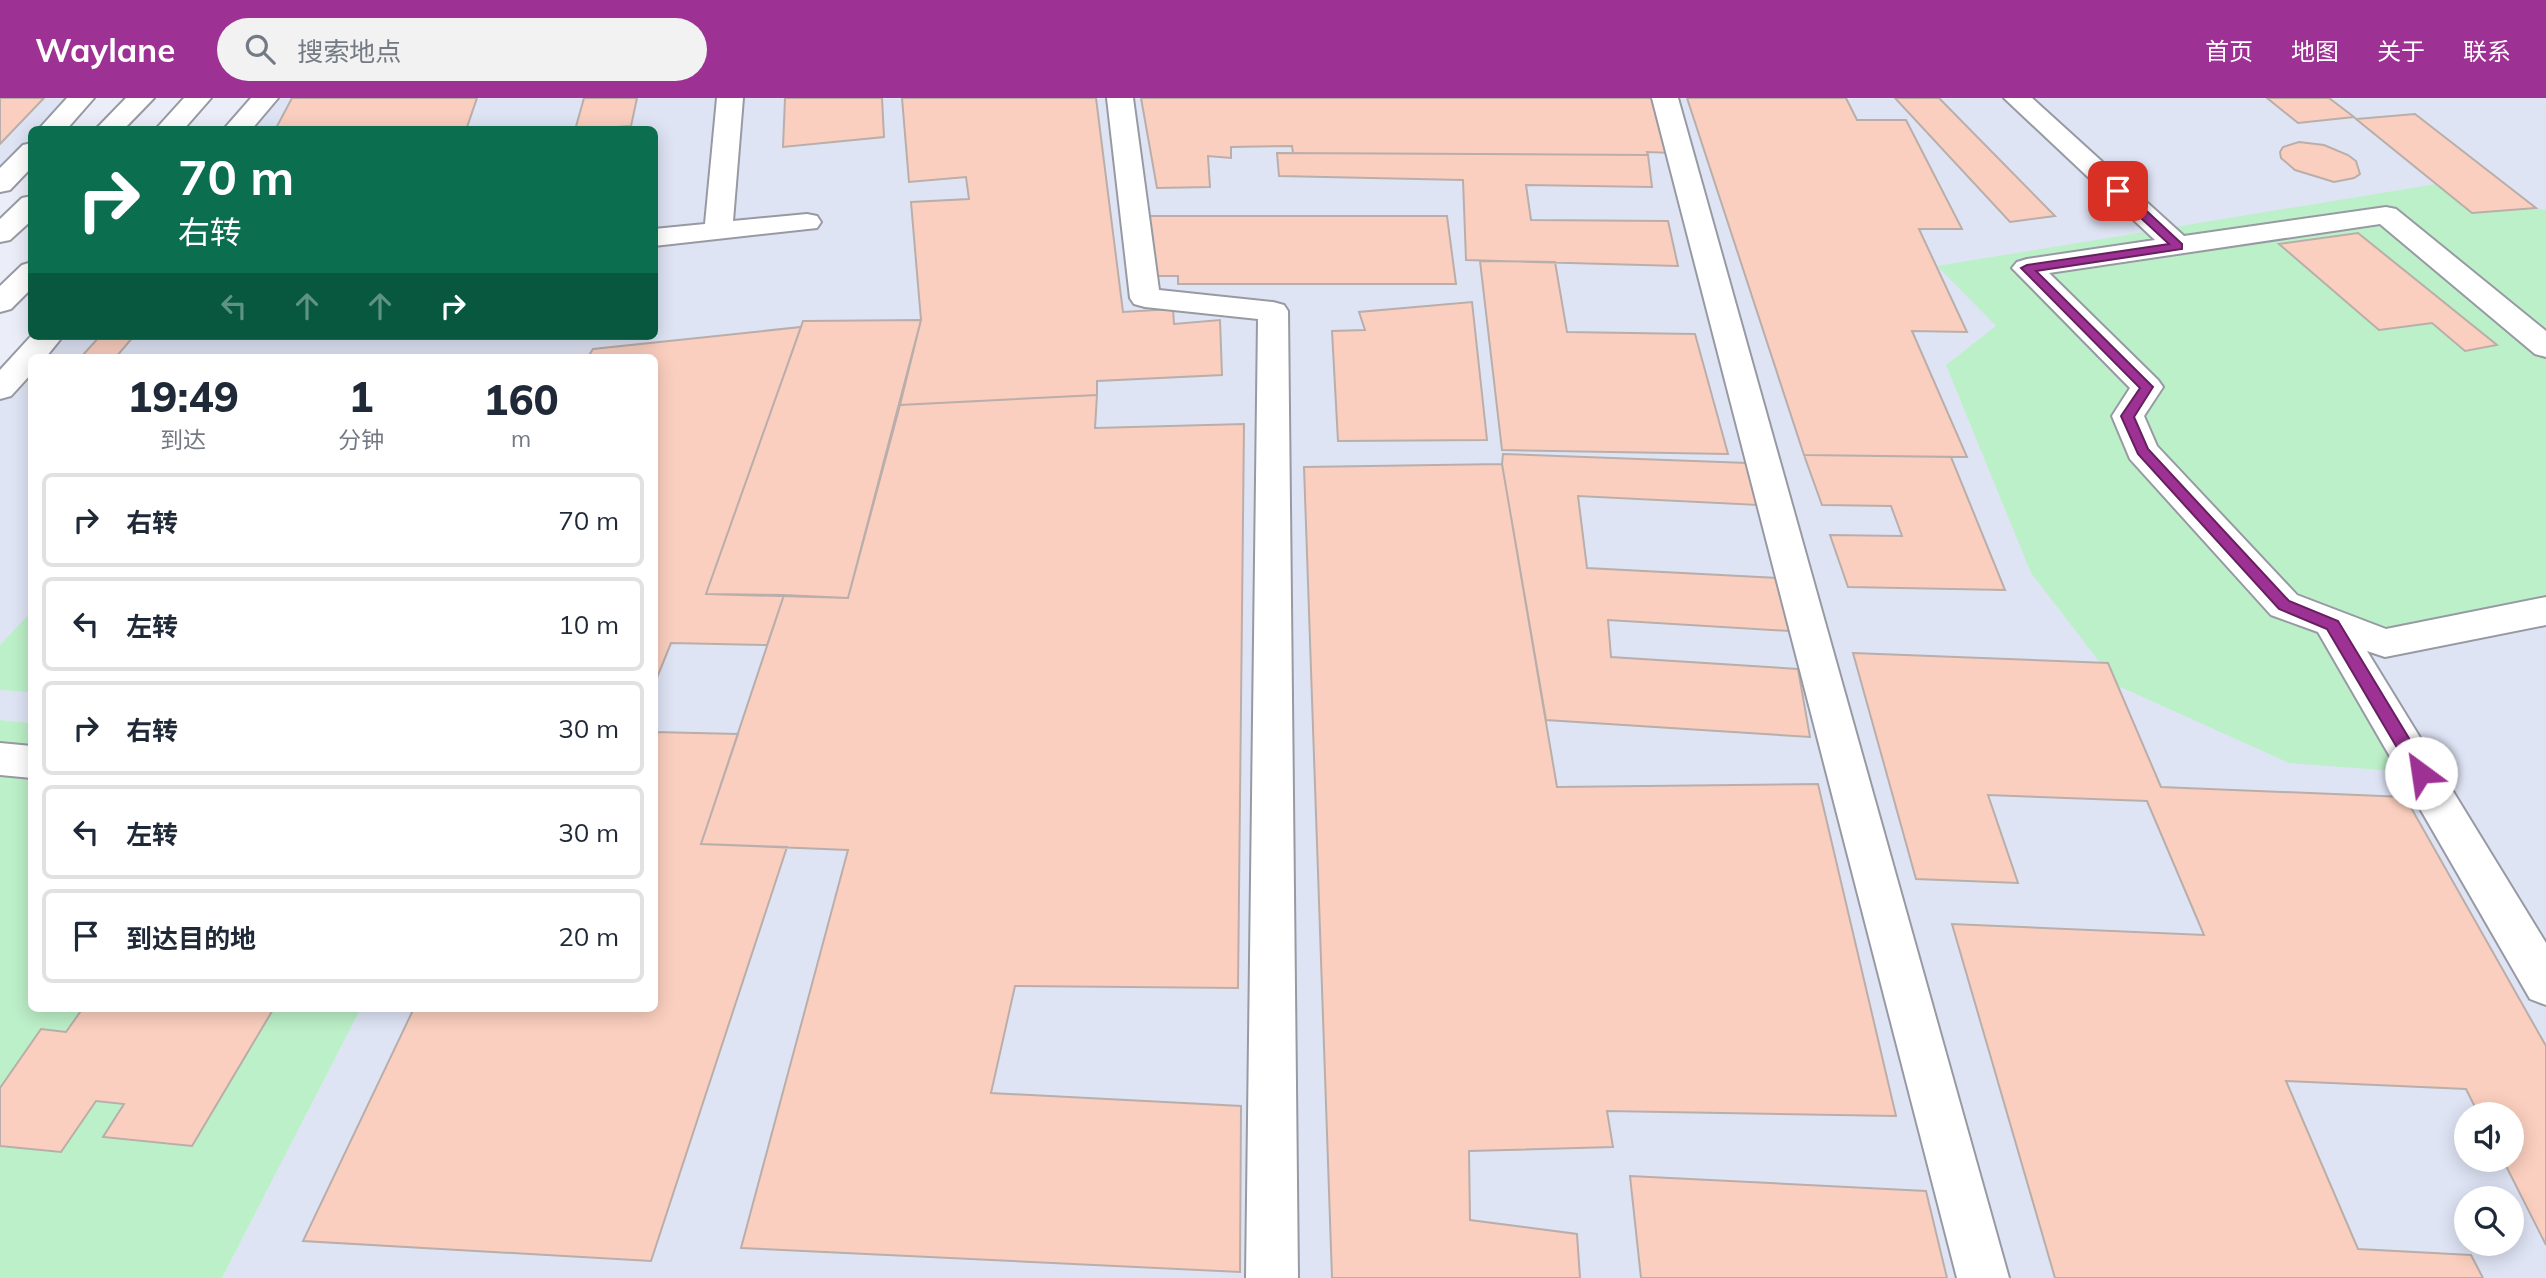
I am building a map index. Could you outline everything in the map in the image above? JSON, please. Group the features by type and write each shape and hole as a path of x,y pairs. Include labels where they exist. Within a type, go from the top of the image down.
{"street":[{"path":"55,126 81,98"},
{"path":"112,126 141,98"},
{"path":"172,126 198,98"},
{"path":"240,126 265,98"},
{"path":"718,231 730,98"},
{"path":"1120,98 1145,298 1273,311 1272,1278"},
{"path":"1665,98 1983,1278"},
{"path":"2017,98 2178,246"},
{"path":"0,184 28,155"},
{"path":"0,234 28,208"},
{"path":"2546,347 2386,215 2027,268 2147,387 2128,416 2143,451 2284,605 2385,643 2546,611"},
{"path":"658,238 807,222"},
{"path":"0,303 28,275"},
{"path":"32,354 44,340"},
{"path":"0,389 28,358"},
{"path":"2332,625 2546,984"},
{"path":"0,759 28,762"}],"shaded area":[{"path":"0,98 81,98 54,126 28,126 28,154 0,184"},
{"path":"265,98 2546,98 2546,1278 222,1278 359,1012 658,1012 658,354 32,354 44,340 658,340 658,126 239,126"},
{"path":"28,358 28,723 0,720 0,389"}],"green space":[{"path":"2436,184 2473,213 2536,208 2546,210 2546,611 2385,643 2334,625 2421,773 2289,763 2118,686 2031,573 1946,365 1996,326 1937,266"},
{"path":"28,615 28,692 0,690 0,645"},
{"path":"0,720 28,723 28,1012 359,1012 222,1278 0,1278"}],"building":[{"path":"0,98 44,98 0,144"},
{"path":"292,98 477,98 467,126 277,126"},
{"path":"584,98 637,98 631,126 576,126"},
{"path":"785,98 882,98 884,137 783,147"},
{"path":"902,98 1096,98 1123,312 1173,309 1174,324 1220,320 1222,375 1097,381 1097,395 900,405 921,320 911,202 969,199 966,177 909,182"},
{"path":"1141,98 1656,98 1672,153 1293,153 1292,146 1231,147 1231,158 1208,156 1210,187 1157,188"},
{"path":"1687,98 1846,98 1857,120 1906,120 1962,229 1919,229 1967,332 1912,331 1967,457 1804,455"},
{"path":"1895,98 1939,98 2055,216 2010,222"},
{"path":"2267,98 2329,98 2354,117 2298,123"},
{"path":"2415,114 2536,208 2472,213 2356,119"},
{"path":"2299,142 2324,145 2348,155 2356,161 2360,174 2334,182 2295,170 2281,158 2280,152 2283,147"},
{"path":"1277,153 1648,155 1652,187 1526,185 1531,220 1668,221 1678,266 1466,260 1463,180 1279,176"},
{"path":"1141,216 1447,216 1456,284 1178,284 1178,276 1148,276"},
{"path":"2358,233 2497,345 2465,351 2432,323 2379,330 2279,244"},
{"path":"1480,261 1555,262 1567,332 1695,334 1728,454 1502,450"},
{"path":"1472,302 1487,440 1338,441 1332,331 1365,330 1359,312"},
{"path":"921,320 848,598 706,594 803,321"},
{"path":"801,327 706,594 784,595 767,645 671,643 658,675 658,354 590,354 593,349"},
{"path":"96,340 131,340 119,354 84,354"},
{"path":"1097,395 1095,428 1244,424 1238,988 1015,986 991,1093 1241,1106 1240,1272 741,1248 848,850 701,844 784,595 848,598 900,405"},
{"path":"1503,454 1748,463 1758,505 1578,496 1587,568 1778,578 1789,631 1608,620 1611,657 1798,669 1810,737 1546,720 1502,464"},
{"path":"1804,455 1951,457 2005,590 1848,587 1830,535 1902,536 1891,506 1822,505"},
{"path":"1502,464 1557,787 1818,784 1896,1116 1607,1111 1613,1147 1469,1151 1470,1220 1577,1234 1580,1278 1332,1278 1304,467"},
{"path":"1853,653 2108,663 2161,787 2405,797 2546,1046 2546,1245 2524,1202 2524,1186 2516,1186 2509,1172 2524,1172 2524,1102 2472,1102 2466,1089 2286,1081 2358,1249 2472,1256 2483,1278 2055,1278 1952,924 2204,935 2147,801 1988,795 2018,883 1916,879"},
{"path":"658,732 738,734 701,844 787,847 651,1261 303,1241 412,1012 658,1012"},
{"path":"80,1012 272,1012 192,1146 103,1137 124,1104 96,1101 61,1152 0,1146 0,1088 41,1029 66,1032"},
{"path":"1630,1176 1926,1191 1947,1278 1641,1278"}],"route":[{"path":"2118,191 2178,246 2027,268 2147,387 2128,416 2143,451 2284,605 2332,625 2421,773"}]}
